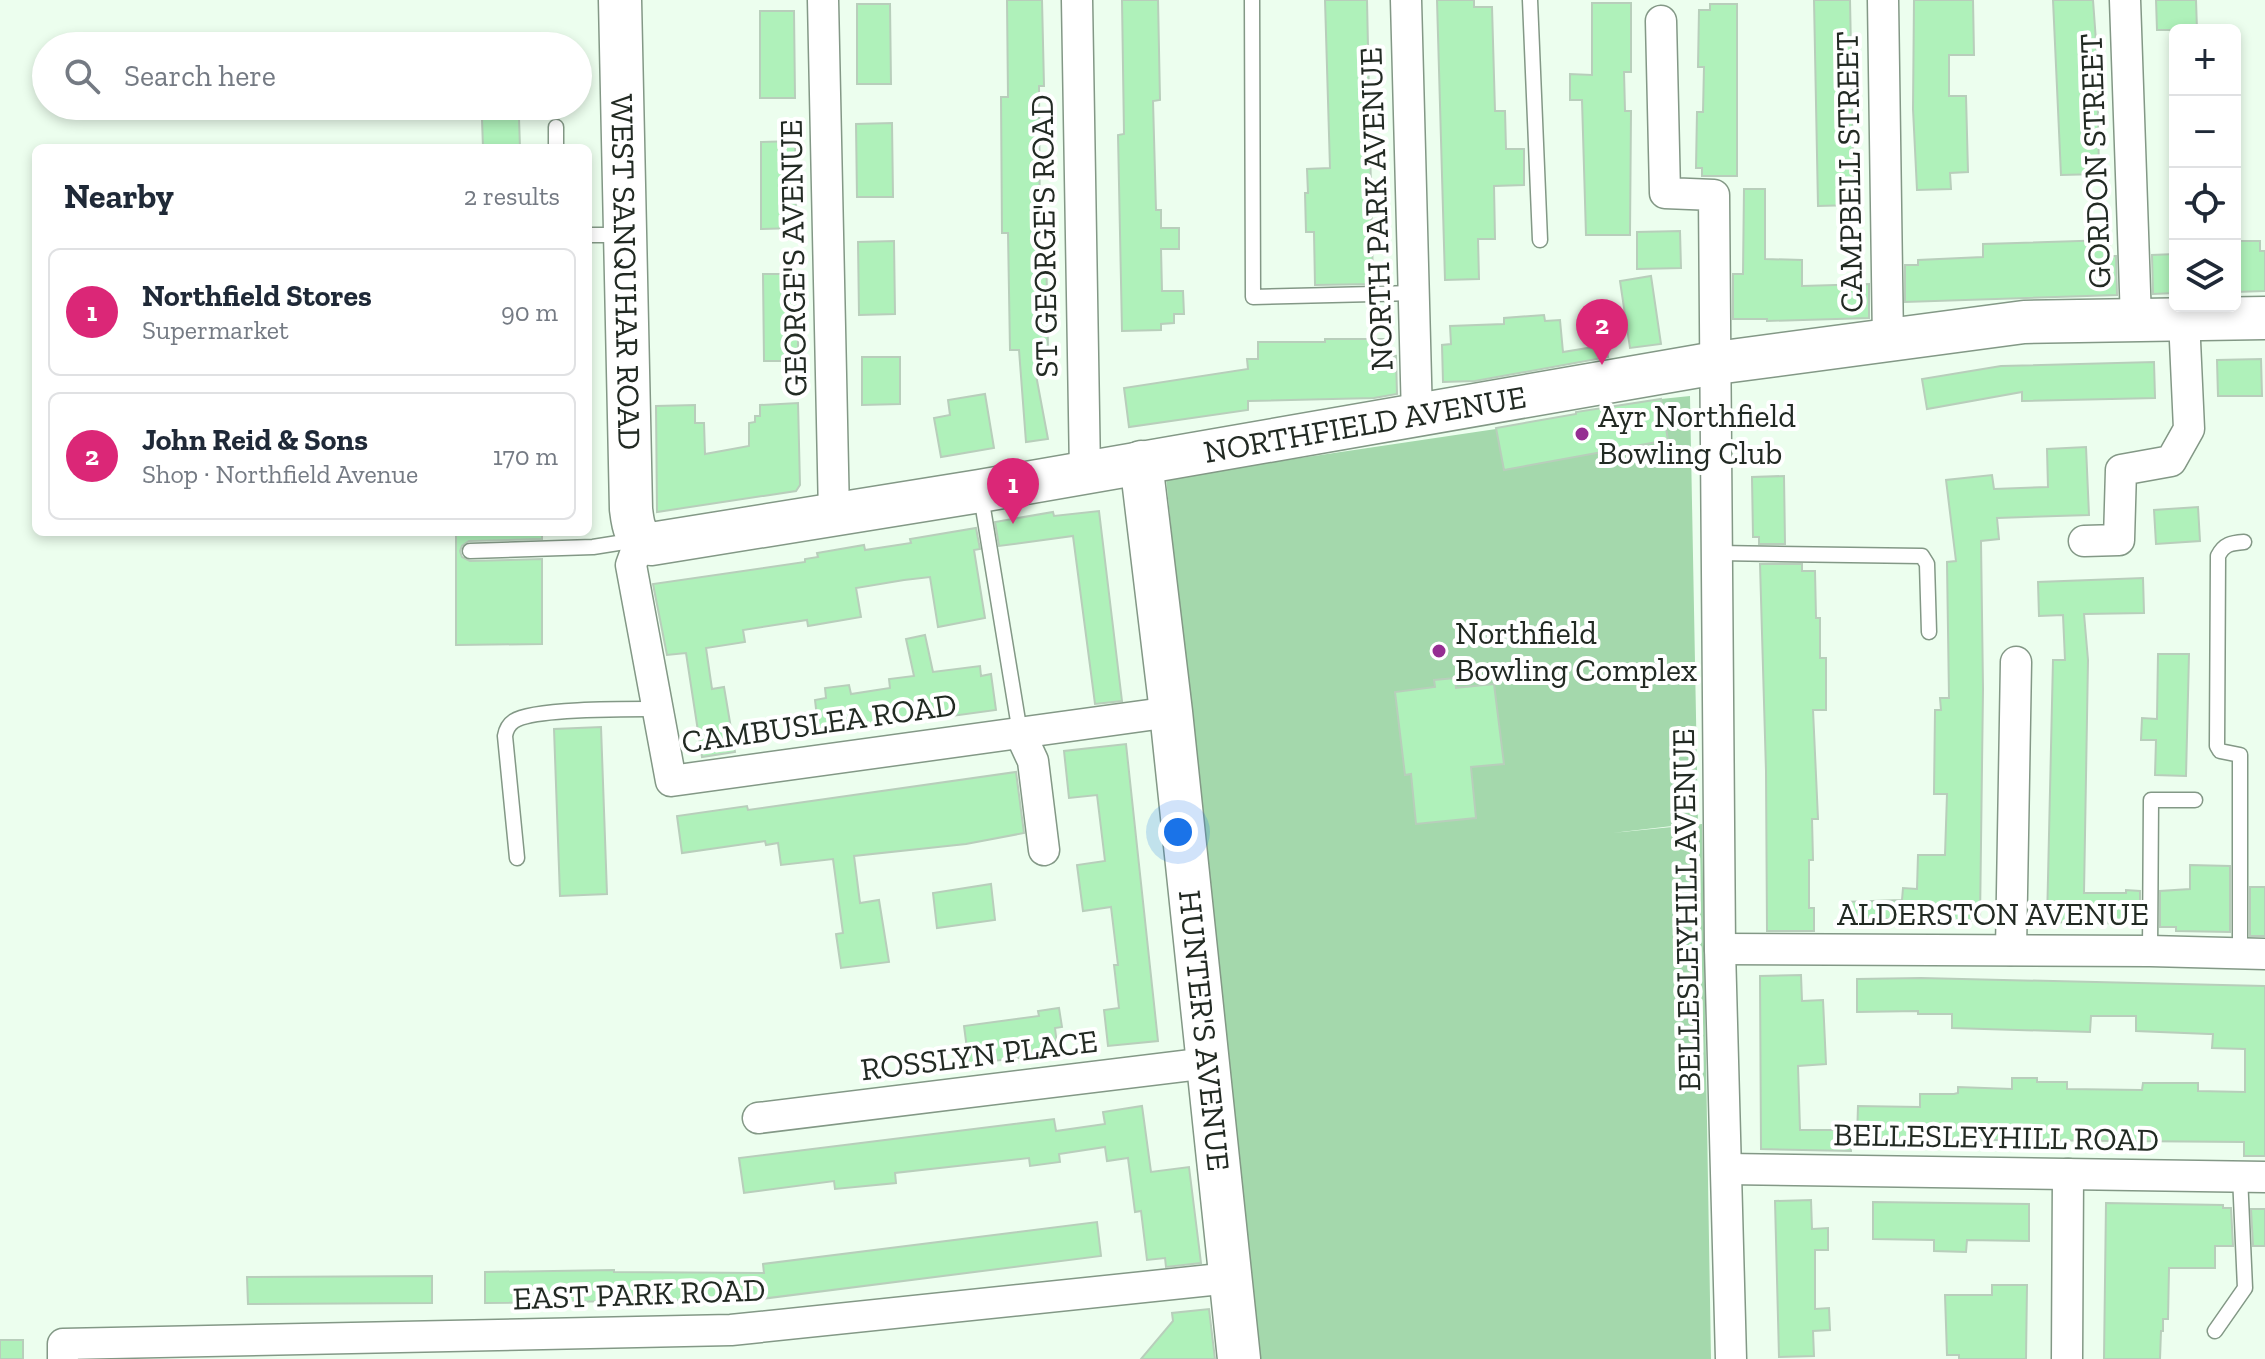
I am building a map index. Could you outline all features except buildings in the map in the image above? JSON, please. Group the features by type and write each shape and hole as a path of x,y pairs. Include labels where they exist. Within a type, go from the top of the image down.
{"street":[{"name":"WEST SANQUHAR ROAD","path":"620,0 606,235 633,528 640,540"},
{"name":"GEORGE'S AVENUE","path":"823,0 834,515"},
{"name":"ST GEORGE'S ROAD","path":"1077,0 1085,472"},
{"name":"NORTH PARK AVENUE","path":"1406,0 1417,417"},
{"name":"CAMPBELL STREET","path":"1883,0 1888,342"},
{"name":"GORDON STREET","path":"2125,0 2136,320"},
{"name":"BELLESLEYHILL AVENUE","path":"1661,21 1665,193 1714,195 1720,949 1731,1359"},
{"name":"NORTHFIELD AVENUE","path":"640,540 651,544 671,543 1417,417 1716,363 2024,322 2265,318"},
{"path":"2084,541 2119,540 2121,470 2171,461 2189,429 2184,319"},
{"name":"HUNTER'S AVENUE","path":"1141,462 1171,712 1239,1359"},
{"name":"CAMBUSLEA ROAD","path":"640,540 631,565 652,709 671,781 1171,712"},
{"path":"2011,950 2016,662"},
{"path":"1020,733 1033,761 1044,850"},
{"name":"ALDERSTON AVENUE","path":"1720,949 2253,954"},
{"name":"ROSSLYN PLACE","path":"758,1118 1208,1063"},
{"name":"BELLESLEYHILL ROAD","path":"1727,1169 2253,1176"},
{"path":"2067,1359 2068,1174"},
{"name":"EAST PARK ROAD","path":"63,1359 63,1344 731,1330 1230,1278"}],"lane":[{"path":"1252,0 1253,297 1415,293"},
{"path":"1530,0 1540,240"},
{"path":"556,127 556,144"},
{"path":"980,491 1020,733"},
{"name":"NORTHFIELD AVENUE","path":"470,551 593,547 640,540"},
{"path":"2244,542 2230,543 2218,556 2217,746 2220,751 2240,755 2253,954"},
{"path":"1718,553 1922,556 1927,564 1929,632"},
{"path":"517,858 505,736 506,729 513,721 566,712 652,709"},
{"path":"2150,951 2151,800 2195,800"},
{"path":"2215,1331 2245,1288 2253,1176"}],"green space":[{"path":"1690,396 1698,823 1612,833 1702,824 1711,1359 1254,1359 1166,478 1496,429"}],"place":[{"name":"John Reid & Sons","path":"1602,365"},
{"name":"Ayr Northfield Bowling Club","path":"1582,434"},
{"name":"Northfield Stores","path":"1013,524"},
{"name":"Northfield Bowling Complex","path":"1439,651"}]}
